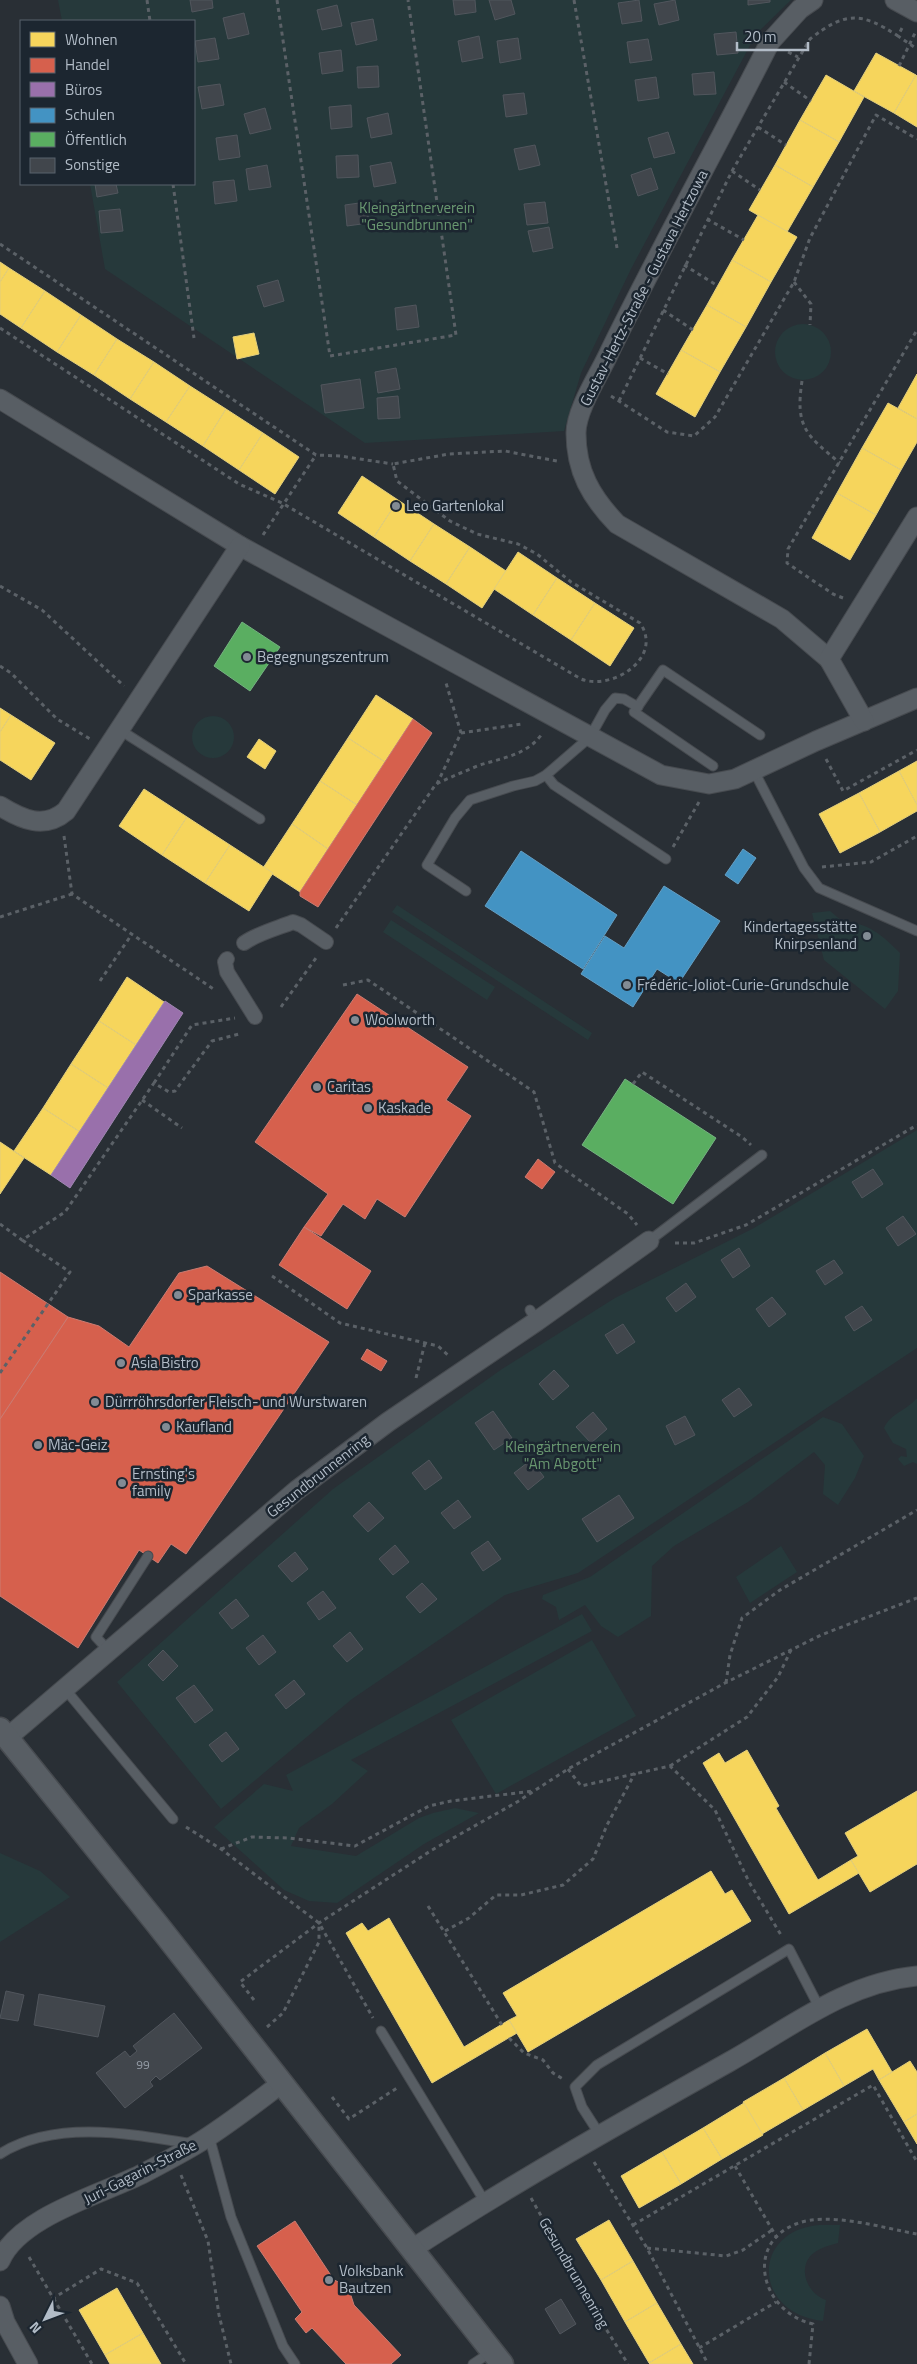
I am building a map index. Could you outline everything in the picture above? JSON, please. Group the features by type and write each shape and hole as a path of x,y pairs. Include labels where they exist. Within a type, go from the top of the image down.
{"street":[{"name":"Gustav-Hertz-Straße - Gustava Hertzowa","path":"813,0 800,9 770,42 638,294 583,407 576,431 578,459 586,482 598,504 617,524 782,619 829,659 864,722"},
{"path":"895,0 917,12"},
{"path":"0,399 240,546 661,775 709,784 734,779 816,741 917,698"},
{"path":"829,659 917,517"},
{"path":"0,806 27,820 38,822 61,815 66,811 240,546"},
{"path":"256,1017 227,972 225,962 250,938 269,933 293,922 301,925 326,942"},
{"name":"Gesundbrunnenring","path":"4,1733 65,1689 297,1490 388,1422 461,1373 534,1315 622,1254 649,1241"},
{"path":"4,1733 250,2041 497,2358"},
{"path":"412,2249 485,2202 583,2144 764,2043 819,2007 854,1990 898,1978 917,1976"},
{"name":"Juri-Gagarin-Straße","path":"0,2261 5,2249 17,2237 52,2215 206,2145 282,2083"},
{"path":"0,2306 5,2322 28,2364"}],"lane":[{"path":"713,766 634,712 663,670 760,735"},
{"path":"466,891 427,865 455,818 470,800 513,786 535,782 546,775 590,737 605,710 615,698 624,699 638,707"},
{"path":"120,730 260,819"},
{"path":"754,771 804,868 819,888 917,931"},
{"path":"546,775 554,785 666,859"},
{"path":"649,1241 759,1157"},
{"path":"109,1651 96,1637 148,1556"},
{"path":"65,1689 172,1819"},
{"path":"600,2135 582,2106 575,2088 597,2065 790,1949 819,2007"},
{"path":"381,2031 485,2202"},
{"path":"0,2154 16,2144 68,2134 112,2133 206,2145 283,2346 295,2364"},
{"path":"473,2364 497,2358"}],"path":[{"path":"147,0 150,20"},
{"path":"277,0 330,356 456,335 408,0"},
{"path":"574,0 617,248"},
{"path":"619,401 707,218 732,171 810,38 826,26 853,16 876,22 898,36"},
{"path":"899,66 917,30"},
{"path":"784,82 811,100"},
{"path":"594,385 667,432 694,436 715,417 794,282 810,238 876,116 917,139"},
{"path":"758,127 786,145"},
{"path":"732,171 760,190"},
{"path":"173,185 194,338"},
{"path":"707,218 744,240"},
{"path":"0,244 316,455 340,456 393,464 449,454 505,451 556,461 578,459"},
{"path":"684,265 718,286"},
{"path":"794,282 811,304 810,325"},
{"path":"663,310 692,330"},
{"path":"0,328 239,484 282,503 581,679 601,683 617,678 631,669 643,656 646,644 645,631 640,623 571,582 531,551 518,544 477,534 450,521 398,481 393,464"},
{"path":"863,605 833,594 787,563 788,549 917,330"},
{"path":"640,358 668,374"},
{"path":"802,381 798,404 804,428 815,442 840,463"},
{"path":"240,546 263,535 282,503 316,455"},
{"path":"0,586 42,610 140,699"},
{"path":"0,666 11,673 57,719 108,749"},
{"path":"436,784 461,733 444,675"},
{"path":"461,733 526,723"},
{"path":"816,741 843,791 917,750"},
{"path":"666,859 709,784"},
{"path":"61,815 72,894 222,995"},
{"path":"804,868 871,862 917,836"},
{"path":"0,917 72,894"},
{"path":"281,1008 343,918"},
{"path":"100,981 132,934"},
{"path":"343,985 368,980 534,1092 555,1163 628,1214 649,1241 658,1243 694,1243 746,1225 917,1126"},
{"path":"22,1240 66,1212 192,1026 230,1018"},
{"path":"154,1083 168,1092 175,1092 212,1042 239,1034"},
{"path":"633,1084 642,1072 742,1137 751,1145 759,1157"},
{"path":"142,1100 182,1128"},
{"path":"0,1224 70,1272 0,1373"},
{"path":"272,1276 340,1323 438,1346 447,1353 461,1373"},
{"path":"725,1683 730,1655 742,1618 780,1590 917,1510"},
{"path":"254,2000 240,1982 319,1923 432,1850 534,1791 568,1769 725,1683 821,1635 917,1598"},
{"path":"568,1769 581,1786 636,1772 670,1766 747,1717 778,1676 791,1650"},
{"path":"670,1766 715,1810 749,1882 790,1949"},
{"path":"445,1931 469,1918 496,1895 521,1896 563,1885 593,1858 607,1825 636,1772"},
{"path":"221,1849 252,1837 288,1838 355,1846 429,1806 451,1801 534,1791"},
{"path":"172,1819 221,1849 319,1923 381,2031"},
{"path":"428,1906 502,2025"},
{"path":"250,2041 283,2013 319,1942 319,1923"},
{"path":"509,2038 524,2053 543,2060 553,2073 575,2088"},
{"path":"332,2097 349,2119 410,2080"},
{"path":"633,2225 873,2085 917,2162"},
{"path":"583,2144 647,2248 708,2364"},
{"path":"206,2145 181,2174 208,2240 219,2315 231,2364"},
{"path":"735,2166 777,2238"},
{"name":"Gesundbrunnenring","path":"522,2181 601,2321 628,2364"},
{"path":"809,2364 813,2324 790,2316 776,2302 768,2289 765,2274 766,2258 777,2238 794,2224 810,2220 835,2220 917,2234"},
{"path":"647,2248 726,2256 743,2250 772,2230"},
{"path":"17,2237 92,2364"},
{"path":"52,2299 101,2269 137,2283 186,2364"},
{"path":"699,2348 776,2302"}],"green space":[{"name":"Kleingärtnerverein \"Gesundbrunnen\"","path":"58,0 791,0 756,34 631,269 581,373 564,431 365,443 105,269 90,185 195,185 195,20 62,20"},
{"path":"797,324 809,324 823,332 831,346 829,363 823,372 809,380 797,380 787,375 780,368 775,358 775,346 780,336 787,329"},
{"path":"213,716 228,722 234,737 228,752 213,758 198,752 192,737 198,722"},
{"path":"397,905 592,1033 588,1040 392,912"},
{"path":"830,911 843,922 868,927 900,953 898,991 885,1009 824,960 812,913"},
{"path":"391,920 495,987 487,1000 383,932"},
{"name":"Kleingärtnerverein \"Am Abgott\"","path":"917,1130 917,1348 578,1573 505,1595 352,1699 221,1809 117,1682 333,1489 502,1369 615,1298 754,1228"},
{"path":"917,1398 917,1464 913,1462 904,1466 898,1459 901,1456 907,1457 906,1449 893,1443 884,1428 895,1415"},
{"path":"823,1417 842,1424 864,1456 855,1478 838,1505 823,1494 825,1465 814,1452 748,1502 674,1546 652,1566 651,1616 618,1637 601,1626 585,1605 559,1620 556,1607 542,1599 543,1595 590,1577"},
{"path":"781,1546 797,1572 750,1603 736,1577"},
{"path":"582,1614 592,1631 351,1760 368,1771 332,1804 299,1828 291,1846 356,1856 419,1818 433,1813 455,1808 479,1813 424,1844 337,1903 309,1901 284,1890 214,1827 264,1784 293,1791 286,1775"},
{"path":"592,1640 636,1716 496,1794 451,1720"},
{"path":"0,1853 40,1871 70,1897 0,1942"},
{"path":"819,2225 840,2225 838,2243 812,2254 805,2267 808,2285 816,2294 826,2300 823,2321 800,2315 783,2303 773,2289 769,2272 772,2256 781,2241 797,2231"}],"building: Wohnen":[{"path":"876,53 916,75 894,113 854,91"},
{"path":"826,75 864,97 839,142 800,120"},
{"path":"917,76 917,127 894,113"},
{"path":"800,120 839,142 813,187 775,165"},
{"path":"775,165 813,187 787,232 749,210"},
{"path":"758,215 797,237 771,282 732,260"},
{"path":"732,260 771,282 746,327 707,305"},
{"path":"0,262 9,268 0,282"},
{"path":"9,268 45,291 21,328 0,314 0,282"},
{"path":"45,291 81,315 57,352 21,328"},
{"path":"707,305 746,327 720,372 681,350"},
{"path":"81,315 117,339 94,375 57,352"},
{"path":"254,333 259,354 237,359 233,337"},
{"path":"117,339 154,362 130,399 94,375"},
{"path":"681,350 720,372 695,417 656,394"},
{"path":"154,362 190,386 166,422 130,399"},
{"path":"917,374 917,419 898,408"},
{"path":"190,386 226,409 203,446 166,422"},
{"path":"888,403 917,419 917,442 901,470 862,448"},
{"path":"226,409 263,433 239,470 203,446"},
{"path":"263,433 299,457 275,494 239,470"},
{"path":"862,448 901,470 876,515 837,493"},
{"path":"362,476 398,500 374,537 338,513"},
{"path":"837,493 876,515 850,560 812,538"},
{"path":"398,500 434,524 410,561 374,537"},
{"path":"434,524 470,547 446,584 410,561"},
{"path":"470,547 506,571 482,608 446,584"},
{"path":"518,552 557,578 533,615 494,589"},
{"path":"557,578 595,603 571,640 533,615"},
{"path":"595,603 634,628 610,666 571,640"},
{"path":"376,695 413,719 385,762 348,738"},
{"path":"0,708 11,715 0,732"},
{"path":"11,715 55,743 31,780 0,760 0,732"},
{"path":"348,738 385,762 357,805 320,781"},
{"path":"259,739 276,751 265,769 247,757"},
{"path":"917,761 917,805 899,771"},
{"path":"899,771 917,805 917,811 880,832 859,793"},
{"path":"320,781 357,805 328,849 292,824"},
{"path":"144,789 187,817 162,855 119,826"},
{"path":"859,793 880,832 840,853 819,814"},
{"path":"187,817 230,845 205,883 162,855"},
{"path":"292,824 328,849 300,892 263,868"},
{"path":"230,845 273,873 249,911 205,883"},
{"path":"127,977 164,1002 136,1045 99,1021"},
{"path":"99,1021 136,1045 108,1088 71,1064"},
{"path":"71,1064 108,1088 80,1132 43,1108"},
{"path":"43,1108 80,1132 51,1175 14,1151"},
{"path":"0,1142 24,1158 0,1194"},
{"path":"747,1750 779,1806 776,1808 818,1880 851,1860 859,1873 789,1914 703,1763 719,1753 725,1763"},
{"path":"917,1791 917,1864 870,1892 851,1860 858,1856 845,1833"},
{"path":"711,1871 725,1894 732,1890 751,1921 528,2052 509,2020 517,2016 503,1993"},
{"path":"389,1918 464,2047 509,2020 517,2033 432,2083 346,1933 362,1923 368,1931"},
{"path":"867,2029 892,2072 879,2080 873,2069 844,2086 825,2053"},
{"path":"825,2053 844,2086 803,2110 784,2078"},
{"path":"910,2061 917,2072 917,2114 904,2122 879,2080"},
{"path":"784,2078 803,2110 762,2134 743,2102"},
{"path":"744,2103 763,2135 722,2159 703,2128"},
{"path":"917,2114 917,2144 904,2122"},
{"path":"703,2128 722,2159 681,2184 662,2152"},
{"path":"662,2152 681,2184 639,2208 621,2176"},
{"path":"609,2220 633,2261 601,2280 576,2239"},
{"path":"633,2261 657,2303 625,2322 601,2280"},
{"path":"117,2288 143,2333 105,2355 79,2310"},
{"path":"657,2303 681,2344 649,2363 625,2322"},
{"path":"143,2333 161,2364 110,2364 105,2355"},
{"path":"681,2344 693,2364 649,2363"}],"building: Handel":[{"path":"413,719 432,733 318,907 300,896 300,892"},
{"name":"Kaskade","path":"357,994 468,1067 446,1100 471,1116 405,1217 377,1199 365,1219 343,1204 321,1236 304,1227 328,1194 255,1142"},
{"path":"538,1159 555,1172 542,1189 525,1177"},
{"path":"304,1227 371,1271 347,1309 279,1265"},
{"path":"207,1266 329,1342 186,1554 171,1544 158,1563 139,1550 78,1648 0,1596 0,1419 68,1317 99,1326 129,1347 179,1273"},
{"path":"0,1272 68,1317 0,1419"},
{"path":"367,1349 387,1361 381,1371 361,1359"},
{"path":"295,2221 334,2280 348,2286 354,2305 401,2355 391,2364 346,2364 312,2328 306,2333 295,2319 302,2312 257,2246"}],"building: Büros":[{"path":"165,1001 183,1013 70,1188 51,1175"}],"building: Schulen":[{"path":"743,849 756,858 738,884 725,875"},
{"path":"521,851 617,915 583,969 485,906"},
{"path":"664,886 720,921 679,983 657,969 633,1007 581,974 605,936 624,948"}],"building: Öffentlich":[{"name":"Begegnungszentrum","path":"242,622 280,647 250,691 214,666"},
{"path":"625,1079 716,1138 673,1204 582,1145"}],"building: Sonstige":[{"path":"190,0 212,0 213,8 192,12"},
{"path":"453,0 475,0 476,12 455,15"},
{"path":"489,0 511,0 515,14 495,20"},
{"path":"639,0 642,21 622,24 618,3"},
{"path":"675,0 679,20 659,25 654,4"},
{"path":"748,0 770,0 770,2 748,5"},
{"path":"337,5 342,26 322,30 317,10"},
{"path":"244,13 249,34 228,39 223,18"},
{"path":"373,19 377,40 356,45 351,23"},
{"path":"736,32 738,53 717,55 714,34"},
{"path":"479,36 483,58 462,62 458,41"},
{"path":"215,38 219,59 198,62 195,41"},
{"path":"518,38 521,59 500,63 497,41"},
{"path":"648,39 652,60 630,63 627,42"},
{"path":"341,50 343,71 322,74 319,53"},
{"path":"378,66 379,87 358,88 357,67"},
{"path":"714,72 716,94 694,95 692,74"},
{"path":"656,77 659,98 638,101 635,80"},
{"path":"220,84 224,105 202,109 198,87"},
{"path":"524,93 527,114 506,117 503,95"},
{"path":"351,105 352,127 331,129 329,107"},
{"path":"265,108 271,129 250,134 244,114"},
{"path":"388,113 392,134 371,138 367,118"},
{"path":"668,132 675,153 654,158 648,138"},
{"path":"237,135 240,157 219,160 216,138"},
{"path":"535,145 540,165 519,170 514,149"},
{"path":"358,155 359,177 337,178 336,156"},
{"path":"391,162 396,183 374,187 370,166"},
{"path":"267,165 271,187 249,190 246,169"},
{"path":"651,168 658,189 638,196 631,175"},
{"path":"234,180 237,201 215,204 213,182"},
{"path":"95,185 116,185 118,193 97,197"},
{"path":"366,202 369,223 347,226 345,205"},
{"path":"545,202 548,223 527,225 524,204"},
{"path":"120,209 123,231 101,233 99,211"},
{"path":"549,227 553,248 533,252 528,231"},
{"path":"278,280 284,301 264,307 257,286"},
{"path":"416,305 419,327 397,330 395,308"},
{"path":"396,368 400,389 378,393 375,372"},
{"path":"360,379 364,408 325,413 321,385"},
{"path":"398,396 400,418 378,419 377,398"},
{"path":"873,1169 883,1184 862,1198 852,1182"},
{"path":"903,1216 916,1234 898,1246 886,1228"},
{"path":"739,1248 750,1266 733,1278 721,1260"},
{"path":"834,1260 843,1273 825,1285 816,1271"},
{"path":"686,1283 696,1297 676,1312 666,1298"},
{"path":"772,1297 786,1314 769,1327 756,1309"},
{"path":"862,1306 872,1320 854,1331 845,1317"},
{"path":"623,1324 635,1342 617,1354 605,1335"},
{"path":"554,1370 569,1386 553,1400 539,1384"},
{"path":"739,1388 752,1405 734,1417 722,1400"},
{"path":"493,1411 512,1438 494,1450 475,1423"},
{"path":"593,1412 607,1429 591,1443 576,1427"},
{"path":"685,1416 695,1435 675,1445 666,1426"},
{"path":"429,1460 442,1478 425,1490 412,1473"},
{"path":"531,1460 544,1477 528,1490 514,1473"},
{"path":"619,1495 634,1518 597,1542 582,1519"},
{"path":"458,1500 471,1517 454,1529 441,1513"},
{"path":"369,1502 384,1518 368,1532 353,1516"},
{"path":"488,1541 501,1559 483,1571 471,1553"},
{"path":"395,1545 409,1562 393,1575 379,1559"},
{"path":"295,1552 308,1569 292,1582 278,1566"},
{"path":"422,1583 437,1599 420,1613 406,1597"},
{"path":"323,1591 336,1608 319,1620 307,1603"},
{"path":"236,1599 249,1616 232,1629 219,1613"},
{"path":"350,1632 363,1649 347,1662 333,1646"},
{"path":"263,1635 276,1652 259,1665 246,1648"},
{"path":"163,1650 178,1666 163,1681 148,1665"},
{"path":"294,1680 305,1694 286,1709 275,1695"},
{"path":"194,1685 213,1710 195,1723 176,1698"},
{"path":"226,1732 239,1749 222,1762 209,1745"},
{"path":"6,1991 24,1995 18,2021 0,2018"},
{"path":"39,1994 105,2006 98,2037 34,2025"},
{"path":"174,2013 202,2048 160,2080 156,2076 150,2082 153,2086 125,2108 96,2073 125,2051 130,2057 137,2051 133,2046"},
{"path":"561,2299 576,2324 560,2334 545,2309"}],"place":[{"name":"Leo Gartenlokal","path":"396,506"},
{"name":"Begegnungszentrum","path":"247,657"},
{"name":"Kindertagesstätte Knirpsenland","path":"867,936"},
{"name":"Frédéric-Joliot-Curie-Grundschule","path":"627,985"},
{"name":"Woolworth","path":"355,1020"},
{"name":"Caritas","path":"317,1087"},
{"name":"Kaskade","path":"368,1108"},
{"name":"Sparkasse","path":"178,1295"},
{"name":"Asia Bistro","path":"121,1363"},
{"name":"Dürrröhrsdorfer Fleisch- und Wurstwaren","path":"95,1402"},
{"name":"Kaufland","path":"166,1427"},
{"name":"Mäc-Geiz","path":"38,1445"},
{"name":"Ernsting's family","path":"122,1483"},
{"name":"Volksbank Bautzen","path":"329,2280"}]}
